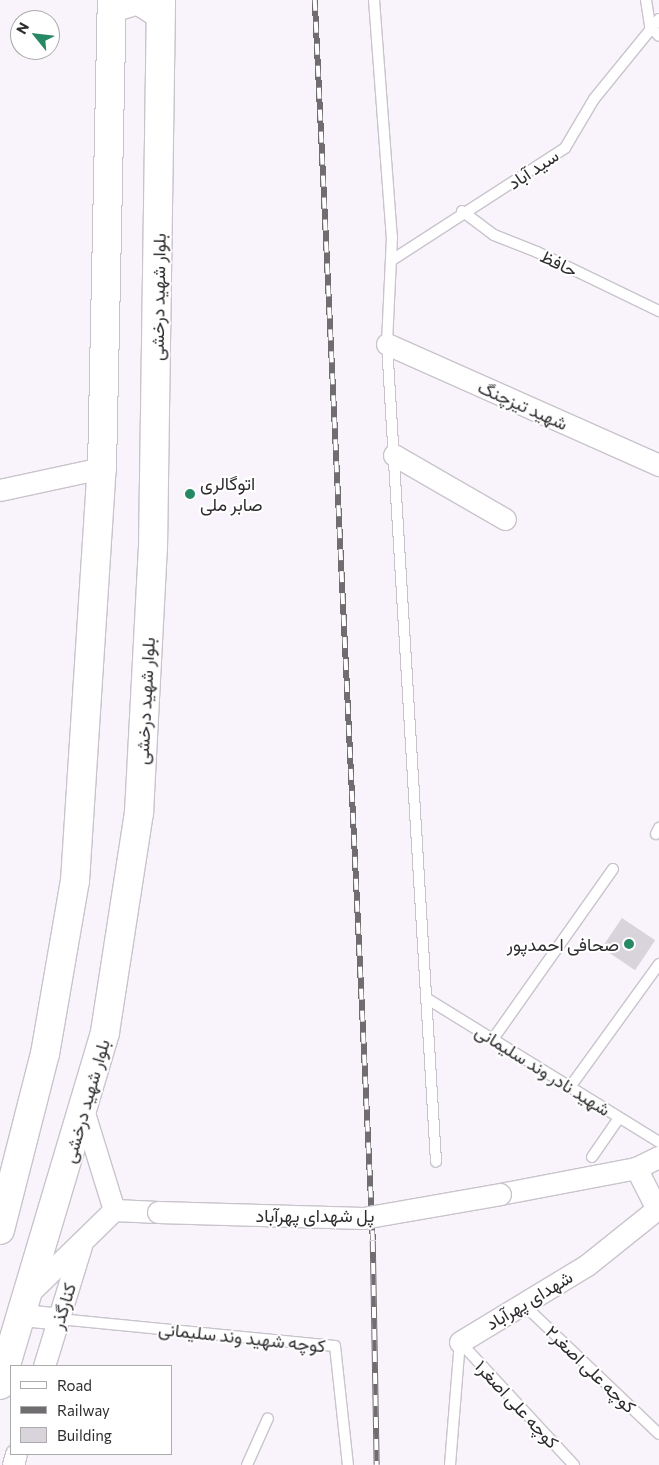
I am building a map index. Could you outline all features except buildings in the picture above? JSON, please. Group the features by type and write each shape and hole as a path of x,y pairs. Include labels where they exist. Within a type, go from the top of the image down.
{"main road":[{"path":"0,1230 45,1054 75,881 102,468 112,4 138,0 161,8"},
{"name":"بلوار شهید درخشی","path":"0,1385 28,1302 109,1013 139,813 153,548 161,8"}],"street":[{"name":"شهید تیزچنگ","path":"387,344 659,465"},
{"path":"394,455 505,520"},
{"path":"0,490 102,468"},
{"path":"59,1319 28,1302 114,1210 83,1110"},
{"path":"636,1168 659,1157"},
{"name":"پل شهدای پهرآباد","path":"114,1210 363,1218 636,1168"},
{"name":"شهدای پهرآباد","path":"460,1342 587,1265 658,1210 636,1168"},
{"name":"کنارگذر","path":"44,1365 81,1246"}],"lane":[{"path":"374,0 392,260 387,344 436,1162"},
{"path":"646,0 650,26 659,36"},
{"name":"سید آباد","path":"392,260 462,211 514,183 565,148 594,99 650,26 659,19"},
{"name":"حافظ","path":"462,211 494,236 659,312"},
{"path":"493,1040 613,869"},
{"path":"570,1087 659,964"},
{"name":"شهید نادر وند سلیمانی","path":"426,998 659,1142"},
{"path":"592,1157 619,1118"},
{"name":"کوچه علی اصغر۲","path":"523,1304 659,1434"},
{"name":"کوچه شهید وند سلیمانی","path":"59,1319 335,1346 348,1465"},
{"path":"450,1465 460,1342"},
{"name":"کوچه علی اصغر۱","path":"460,1342 574,1465"},
{"path":"247,1465 268,1418"}],"railway":[{"path":"315,0 373,1241 377,1465"}],"place":[{"name":"اتوگالری صابر ملی","path":"190,494"},
{"name":"صحافی احمدپور","path":"629,944"}]}
